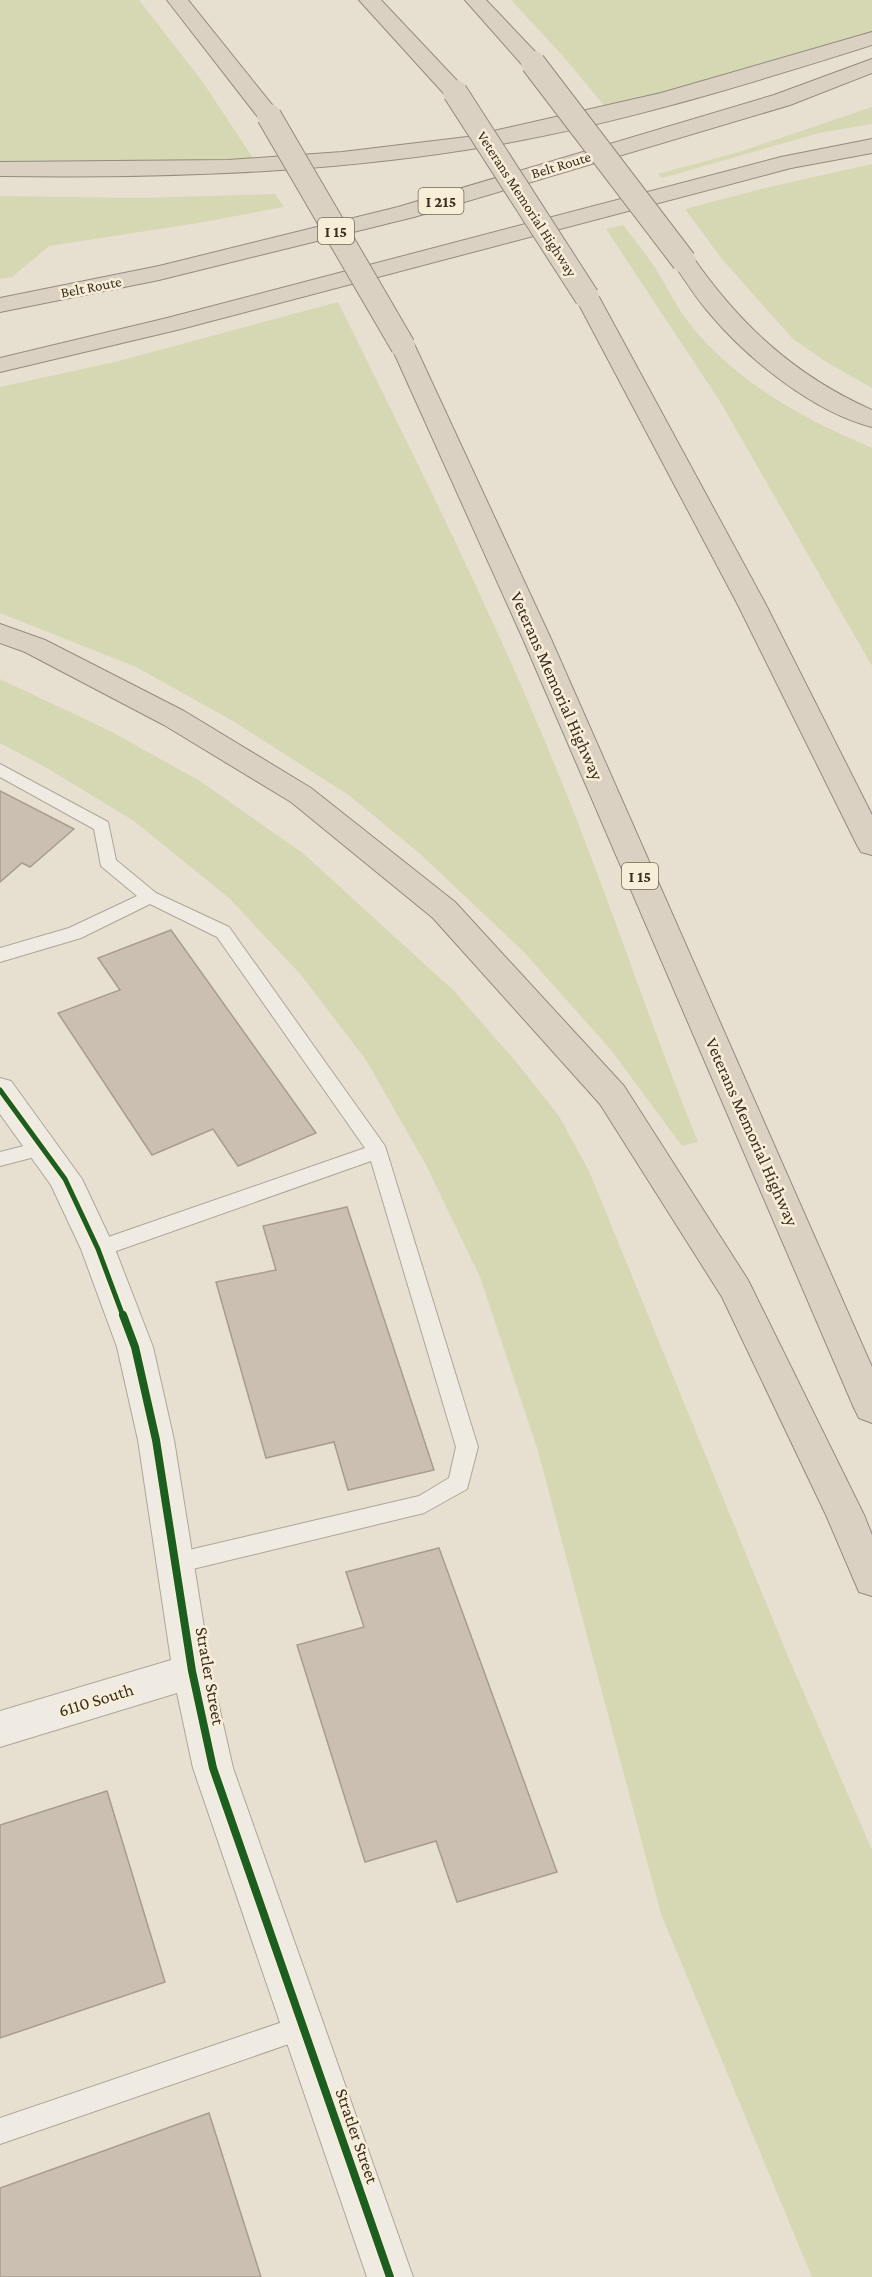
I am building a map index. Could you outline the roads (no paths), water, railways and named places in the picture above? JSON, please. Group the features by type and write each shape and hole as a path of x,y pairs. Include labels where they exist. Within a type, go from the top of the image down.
{"highway":[{"name":"Veterans Memorial Highway","path":"177,0 269,116 403,346 537,639 872,1408"},
{"name":"Veterans Memorial Highway","path":"369,0 455,92 587,297 752,605 872,845"},
{"path":"475,0 533,63 718,309 760,351 811,388 872,419"},
{"path":"0,169 82,171 250,167 457,145 625,110 776,70 872,38"},
{"name":"Belt Route","path":"0,305 159,273 406,212 783,100 872,65"},
{"path":"0,365 172,324 778,165 872,146"},
{"path":"0,633 35,646 174,718 301,795 444,910 618,1105 736,1290 845,1515 872,1580"}],"street":[{"name":"Stratler Street","path":"0,1090 65,1179 98,1249 135,1347 156,1440 192,1671 213,1768 390,2277"},
{"name":"6110 South","path":"0,1729 192,1671"}],"lane":[{"path":"0,770 102,826 107,862 150,897 224,932 378,1151 467,1447 459,1482 424,1504 176,1563"},
{"path":"0,955 75,933 150,897"},
{"path":"0,1159 43,1148"},
{"path":"98,1249 378,1151"},
{"path":"0,2131 303,2027"}]}
